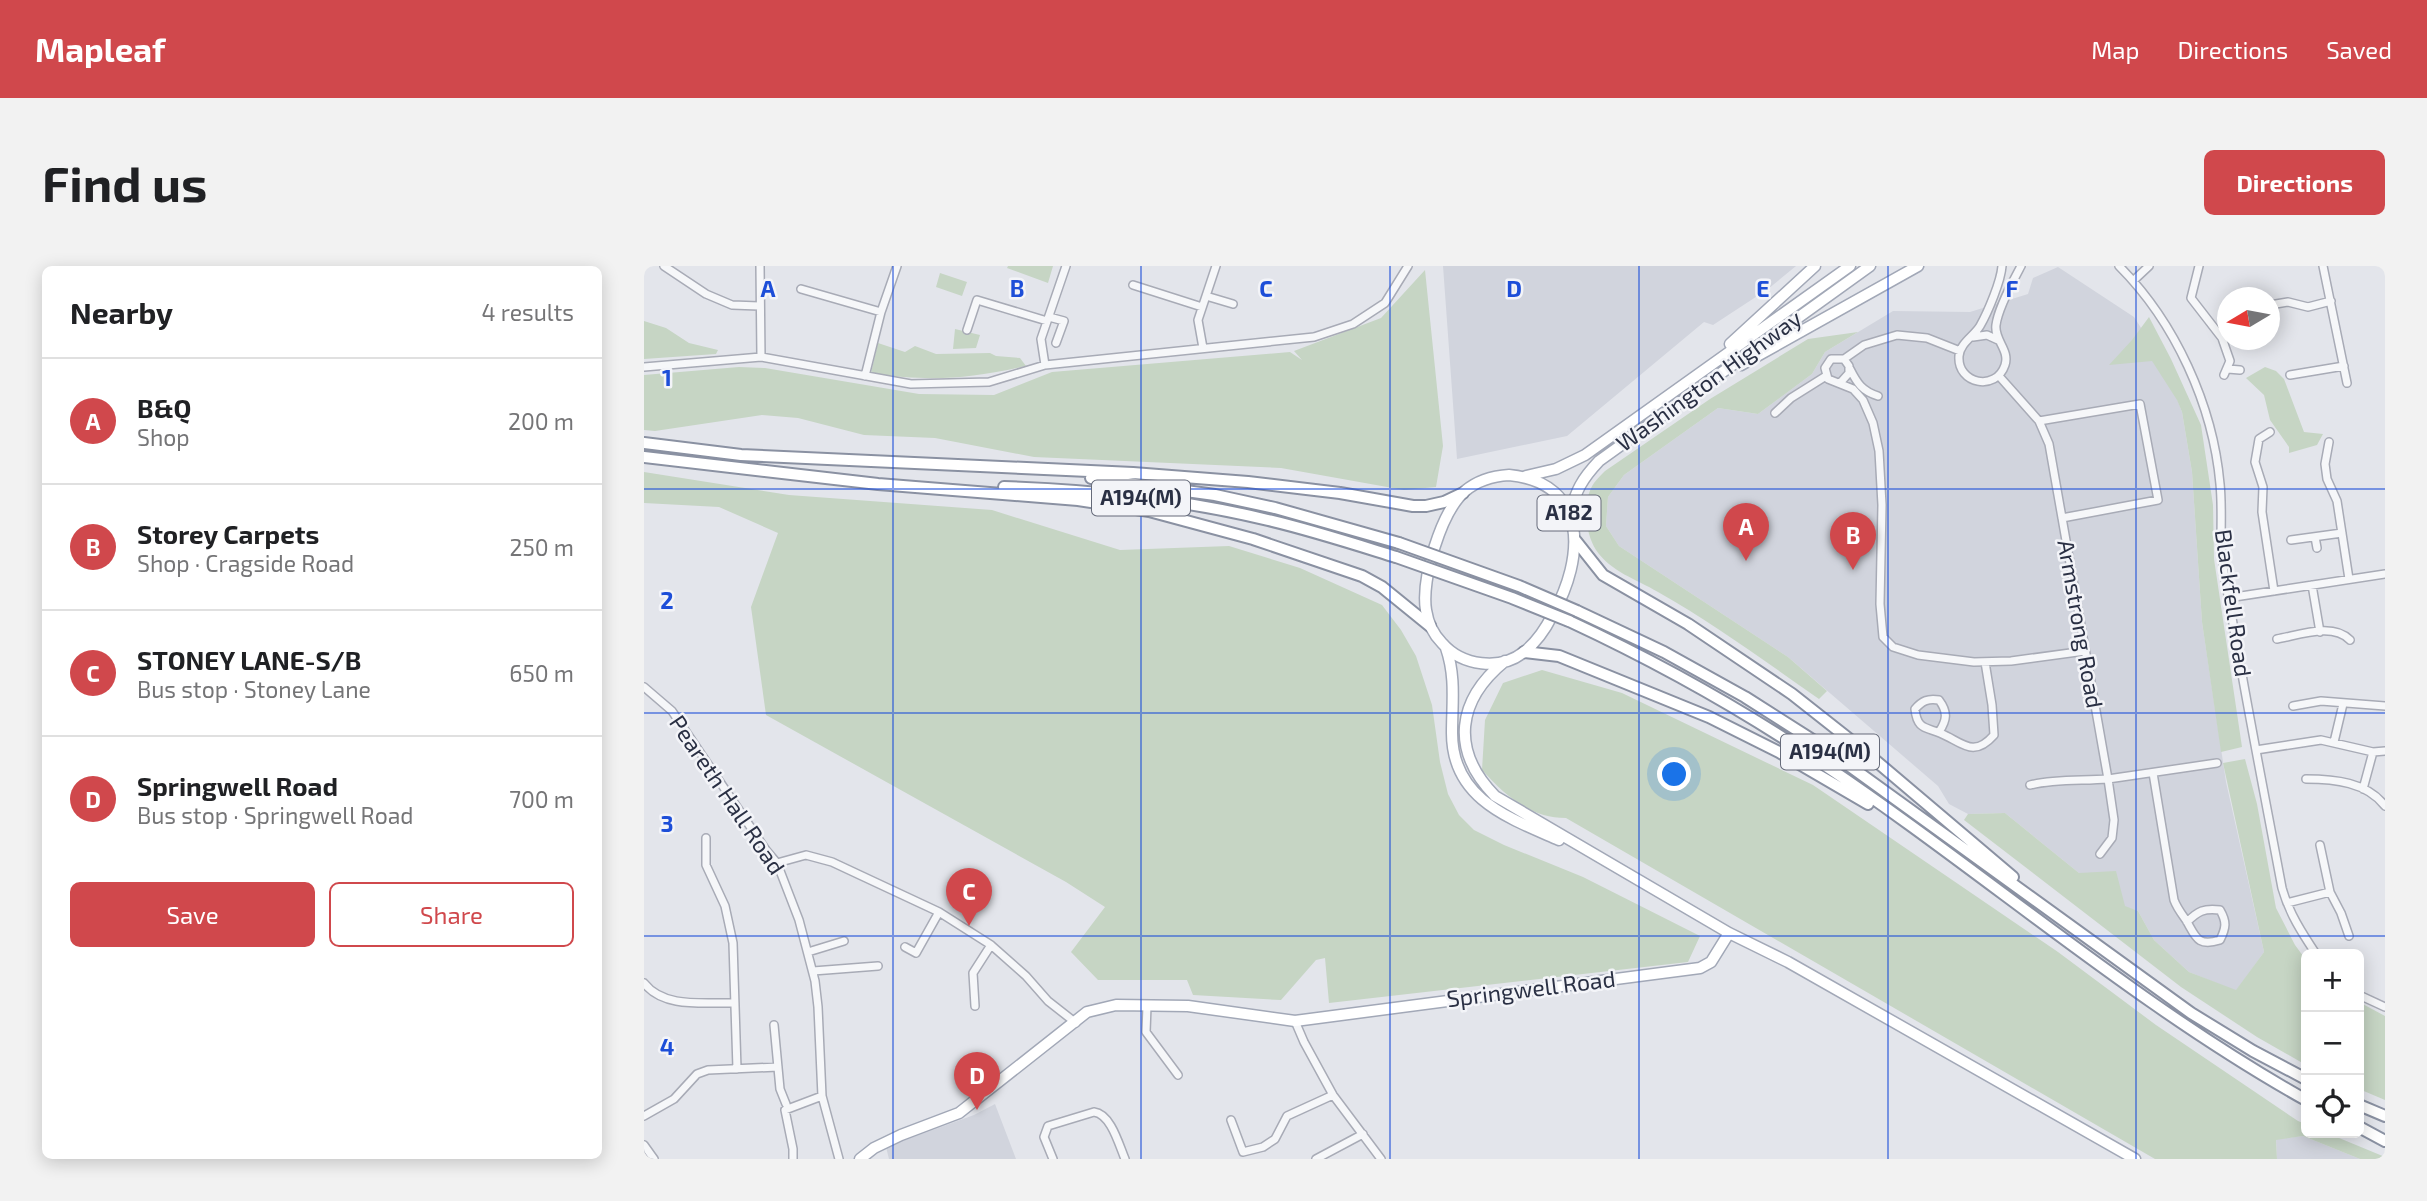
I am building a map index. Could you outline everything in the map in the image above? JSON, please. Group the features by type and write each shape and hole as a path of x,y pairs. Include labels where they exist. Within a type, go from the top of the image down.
{"highway":[{"name":"A194(M)","path":"644,443 741,455 1133,473 1248,482 1340,493 1413,506 1444,502 1463,492"},
{"name":"A194(M)","path":"644,457 878,484 1078,500 1149,511 1265,543 1362,576 1382,587 1430,626"},
{"name":"A194(M)","path":"983,467 1112,480 1215,495 1275,509 1399,543 1519,586 1577,611 1675,658 1745,697 1822,746 2191,1013 2301,1076"},
{"name":"A194(M)","path":"878,484 1064,489 1189,505 1269,520 1396,557 1501,593 1569,621 1657,663 1738,709 1816,759 2183,1026 2301,1097"},
{"name":"A194(M)","path":"1576,541 1603,575 1688,624 1829,722 2064,922"},
{"name":"A194(M)","path":"1524,652 1559,656 1580,663 1747,734 1929,840"},
{"path":"2364,1107 2385,1116"},
{"path":"2364,1130 2385,1141"}],"main road":[{"path":"1698,373 1815,266"},
{"name":"Washington Highway","path":"1522,476 1556,469 1585,455 1850,266"},
{"name":"Washington Highway","path":"1570,514 1577,490 1599,461 1870,266"},
{"path":"1705,385 1918,266"},
{"name":"A182","path":"1430,626 1446,648 1459,657 1490,664 1505,661 1524,652 1536,641 1559,603 1574,561 1576,541 1570,514 1563,503 1545,486 1522,476 1497,476 1463,492"},
{"path":"1430,626 1426,608 1431,565 1450,509 1463,492"},
{"path":"1446,648 1453,673 1453,747 1468,785 1481,799 1501,813 1598,858"},
{"path":"1505,661 1482,682 1473,695 1467,711 1465,729 1473,768 1482,783 1495,796 1729,933 1811,975 2135,1159"},
{"name":"Springwell Road","path":"860,1159 874,1148 901,1135 959,1113 1087,1012 1116,1005 1188,1006 1294,1021 1700,968 1711,962 1729,933"}],"street":[{"path":"664,266 705,294 732,305 759,306"},
{"path":"760,266 761,357"},
{"path":"865,376 881,312 897,266"},
{"path":"1045,365 1041,339 1066,266"},
{"path":"1203,348 1198,320 1216,266"},
{"path":"644,367 761,357 911,384 989,382 1045,365 1314,337 1353,324 1385,303 1408,266"},
{"path":"1973,337 1987,335 2003,345 2005,367 1999,376 1992,380 1982,382 1969,378 1960,366 1960,351 1973,337 1984,317 2002,266"},
{"path":"1998,340 1996,324 2021,266"},
{"name":"Blackfell Road","path":"2119,266 2133,281 2175,341 2196,387 2214,441 2220,485 2221,546 2228,598 2256,750 2287,903 2301,933 2312,949"},
{"path":"2133,281 2149,266"},
{"path":"2199,266 2192,298 2222,338 2230,361 2226,372 2239,370"},
{"path":"2323,266 2347,383"},
{"path":"1133,285 1202,307"},
{"path":"802,289 881,312"},
{"path":"1206,296 1233,304"},
{"path":"967,330 977,300 1064,321 1056,343"},
{"path":"2280,304 2288,302 2308,307 2331,301"},
{"path":"1844,359 1864,345 1897,335 1927,338 1960,351"},
{"path":"1864,395 1832,382 1826,376 1825,368 1828,362 1836,357 1844,359 1864,395 1873,423 1881,463 1880,604 1883,637 1893,647 1918,655 1985,662 2085,651"},
{"path":"2290,375 2344,366"},
{"path":"1840,383 1848,377 1850,369"},
{"path":"1775,413 1791,398 1826,376"},
{"name":"Armstrong Road","path":"1999,376 2039,421 2049,444 2114,820 2112,838 2100,854"},
{"path":"2039,421 2140,404 2158,500 2062,518"},
{"path":"2270,432 2259,439 2255,462 2263,487 2262,512 2274,591"},
{"path":"2251,433 2259,439"},
{"path":"2329,442 2327,479 2337,501 2349,579"},
{"path":"2291,540 2342,533"},
{"path":"2315,537 2317,548"},
{"path":"2228,598 2385,574"},
{"path":"2312,585 2320,632"},
{"path":"2277,639 2331,631 2350,640"},
{"path":"1939,732 1947,720 1945,708 1939,700 1931,698 1921,702 1915,709 1916,718 1927,730 1939,732 1972,748 1989,741 1994,735 1985,662"},
{"name":"Peareth Hall Road","path":"644,688 672,711 777,863 799,919 813,971 818,1007 822,1096 839,1159"},
{"path":"2292,706 2321,701 2385,706"},
{"path":"2334,742 2343,704"},
{"path":"2256,750 2306,741 2334,742 2373,752 2385,751"},
{"path":"2364,789 2373,752"},
{"path":"2030,785 2052,779 2073,782 2108,779 2217,763"},
{"path":"2153,773 2174,900 2179,912 2191,932 2200,941 2209,943 2220,940 2226,920 2220,910 2206,908 2195,913 2187,922"},
{"path":"2306,779 2335,780 2364,789 2378,797 2385,806"},
{"path":"706,838 706,865 725,906 733,943 737,1069"},
{"path":"2320,845 2330,892 2342,913 2349,936"},
{"path":"777,863 806,855 832,862 939,912 991,945 1026,976 1048,1002 1076,1023"},
{"path":"2287,903 2330,892"},
{"path":"905,947 916,953 939,912"},
{"path":"808,952 844,941"},
{"path":"975,1006 973,973 991,945"},
{"path":"813,971 878,966"},
{"path":"644,983 657,996 672,1001 735,1003"},
{"path":"2364,997 2385,1007"},
{"path":"1147,1006 1146,1032 1178,1075"},
{"path":"1294,1021 1333,1095 1381,1159"},
{"path":"774,1025 780,1088 786,1104"},
{"path":"644,1116 674,1099 697,1074 708,1070 778,1067"},
{"path":"1231,1119 1243,1152 1263,1147 1275,1139 1287,1116 1333,1095"},
{"path":"793,1159 785,1110 822,1096"},
{"path":"1053,1159 1044,1137 1048,1126 1099,1112 1106,1117 1125,1159"},
{"path":"1316,1159 1363,1135"},
{"path":"644,1145 654,1159"}],"shaded area":[{"path":"1443,266 1796,266 1768,289 1713,325 1704,322 1567,436 1457,459"},
{"path":"2058,267 2134,317 2162,360 2182,412 2192,472 2202,622 2226,782 2264,952 2236,991 2189,972 2154,940 2138,911 2125,907 2005,813 1968,814 1949,804 1938,786 1788,657 1619,546 1606,526 1608,497 1624,475 1718,408 1758,414 1812,374 1825,352 1893,311 1970,312 2028,294 2033,278"},
{"path":"995,1104 1016,1159 889,1159 886,1147 974,1115"},
{"path":"2301,1136 2360,1159 2277,1159 2276,1139"}],"green space":[{"path":"1053,266 1048,283 1007,268"},
{"path":"1425,270 1443,446 1436,487 1404,490 1281,468 1034,457 935,438 864,435 798,418 762,415 655,431 644,430 644,375 739,367 765,368 919,394 994,395 1052,372 1290,352 1302,360 1294,351 1381,318"},
{"path":"940,273 967,282 962,296 936,287"},
{"path":"2149,317 2201,425 2213,505 2214,559 2242,747 2221,752 2202,622 2192,472 2182,412 2152,361 2109,365"},
{"path":"644,321 666,328 689,343 718,350 716,354 644,359"},
{"path":"955,329 980,335 976,348 953,349"},
{"path":"1858,332 1825,352 1812,374 1758,414 1718,408 1624,475 1608,497 1606,526 1619,546 1788,657 1827,691 1819,699 1699,617 1609,564 1592,543 1587,526 1586,507 1590,490 1605,471 1710,399 1808,339"},
{"path":"878,343 905,352 915,346 936,354 990,353 1020,358 1026,366 948,378 912,378 871,373"},
{"path":"2265,367 2276,371 2284,379 2304,432 2323,434 2317,445 2289,453 2289,447 2270,420 2264,395 2246,378"},
{"path":"644,472 789,495 992,510 1120,550 1229,546 1300,568 1382,605 1401,630 1416,656 1432,705 1440,762 1448,794 1459,815 1474,830 1583,877 1700,936 1688,962 1329,1003 1325,958 1316,960 1281,1000 1193,995 1187,980 1098,980 1071,952 1105,907 1066,882 766,715 751,607 778,533 719,507 644,503"},
{"path":"1542,670 1622,693 1813,785 2058,952 2156,1025 2301,1122 2301,1136 2276,1140 2277,1159 2155,1159 1566,818 1530,810 1510,797 1482,770 1485,720 1503,683"},
{"path":"2245,759 2257,804 2276,908 2301,953 2301,1062 2181,987 1964,820 1968,814 2005,813 2079,873 2116,871 2125,906 2138,911 2154,940 2189,972 2236,990 2264,952 2223,763"},
{"path":"2364,1005 2385,1016 2385,1100 2364,1091"},
{"path":"2308,1138 2339,1138 2385,1157 2360,1159"}],"place":[{"name":"B&Q","path":"1746,561"},
{"name":"Storey Carpets","path":"1853,570"},
{"name":"STONEY LANE-S/B","path":"969,926"},
{"name":"Springwell Road","path":"977,1110"}]}
